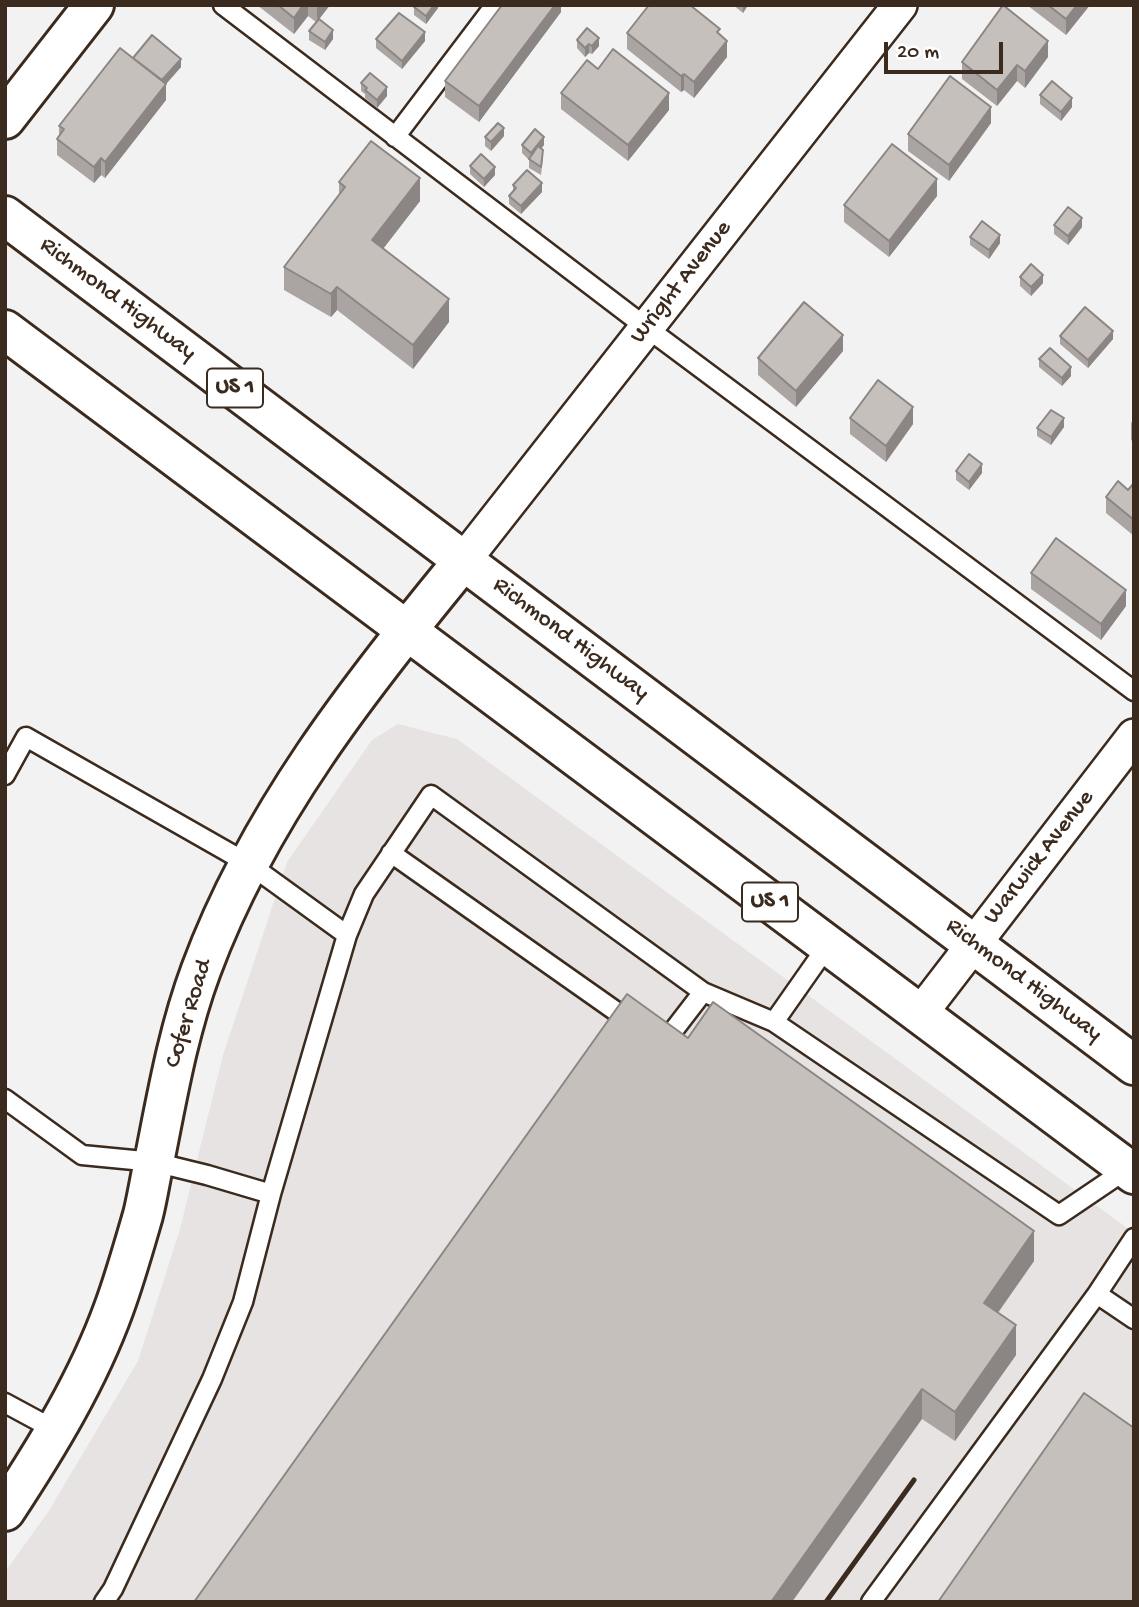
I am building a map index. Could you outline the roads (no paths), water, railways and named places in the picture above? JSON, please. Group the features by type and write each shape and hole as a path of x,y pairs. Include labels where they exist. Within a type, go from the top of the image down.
{"main road":[{"path":"5,119 94,5"},
{"name":"Richmond Highway","path":"5,216 1134,1065"},
{"name":"US 1","path":"5,330 1130,1172"},
{"name":"Cofer Road","path":"5,1511 35,1466 78,1390 114,1309 143,1213 177,1048 200,972 226,908 308,762 406,630 464,560"}],"street":[{"name":"Wright Avenue","path":"464,560 900,5"},
{"name":"Warwick Avenue","path":"920,1014 1134,736"}],"lane":[{"path":"223,5 647,328 1134,691"},
{"path":"395,138 495,5"},
{"path":"5,775 26,737 249,864 347,935"},
{"path":"104,1602 113,1589 212,1379 243,1302 271,1194 347,935 364,894 431,796 703,992 774,1022 1059,1214 1130,1172"},
{"path":"391,853 663,1044 703,992"},
{"path":"774,1022 828,945"},
{"path":"5,1100 82,1155 153,1162 271,1194"},
{"path":"871,1602 1097,1294 1134,1238"},
{"path":"1097,1294 1134,1319"},
{"path":"5,1403 55,1430"}],"railway":[{"path":"826,1602 914,1480"}]}
